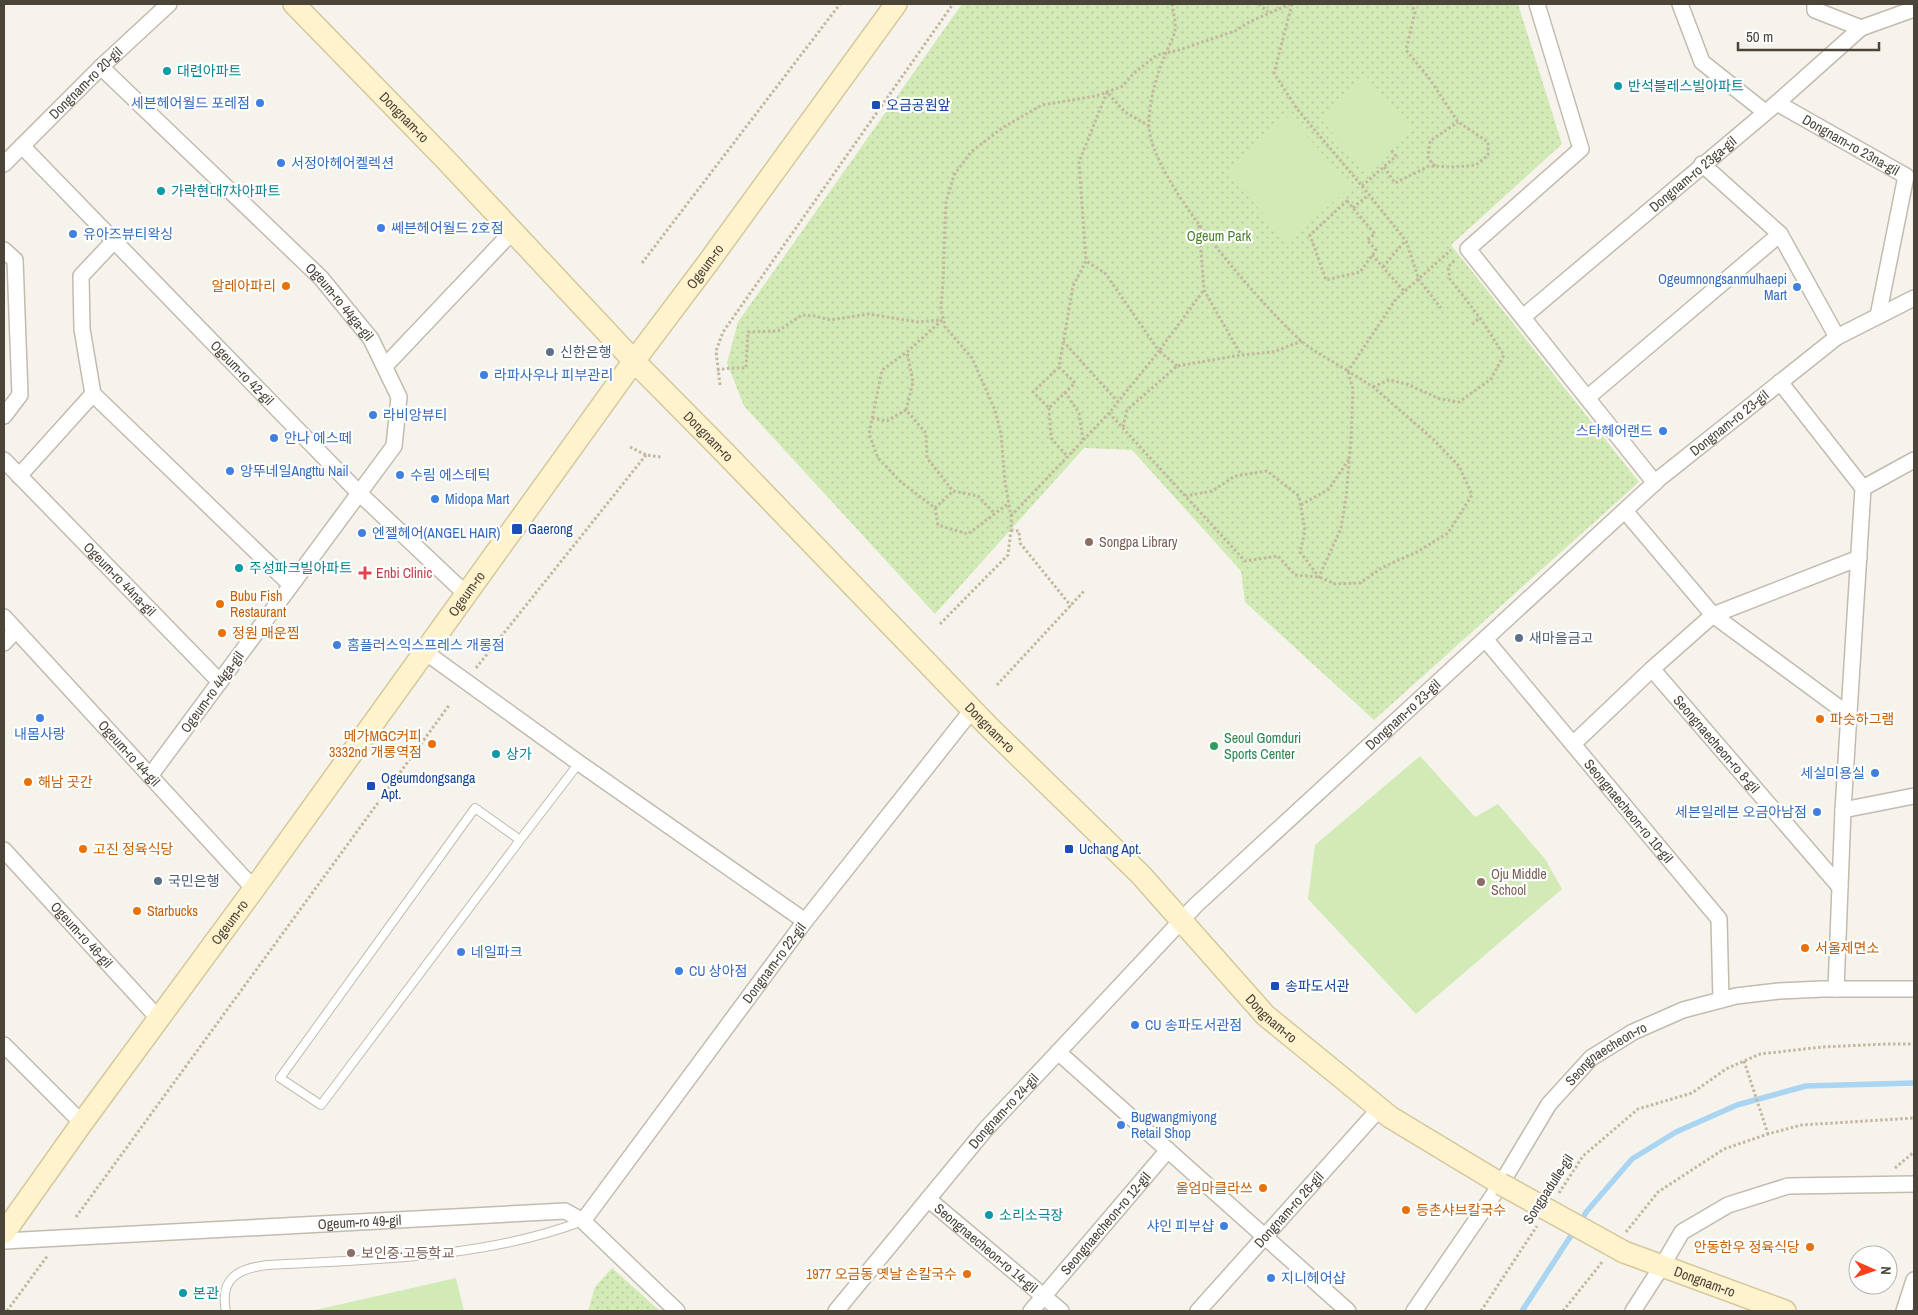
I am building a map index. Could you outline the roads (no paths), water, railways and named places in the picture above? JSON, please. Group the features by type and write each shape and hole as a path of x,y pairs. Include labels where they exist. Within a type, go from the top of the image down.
{"main road":[{"name":"Dongnam-ro","path":"294,4 440,153 634,361 972,710 1141,875 1265,1015 1390,1117 1501,1184 1662,1266 1785,1311"},
{"name":"Ogeum-ro","path":"4,1233 82,1123 426,652 634,361 896,4"}],"street":[{"name":"Dongnam-ro 20-gil","path":"4,164 101,66 169,4"},
{"path":"1537,4 1581,149 1468,250 1655,482"},
{"name":"Dongnam-ro 23na-gil","path":"1680,4 1702,62 1771,107 1906,176 1878,316"},
{"path":"1812,6 1861,28"},
{"name":"Dongnam-ro 23ga-gil","path":"1523,318 1861,28 1914,9"},
{"name":"Ogeum-ro 44ga-gil","path":"101,66 321,278 371,339 399,397 394,446 150,776"},
{"name":"Ogeum-ro 42-gil","path":"22,146 359,493 467,595"},
{"path":"1702,164 1780,234 1837,337"},
{"path":"385,366 513,231"},
{"path":"1588,398 1780,234"},
{"path":"114,241 81,276 82,330 93,394 291,585"},
{"path":"4,250 15,260 11,354 20,395 4,416"},
{"name":"Dongnam-ro 23-gil","path":"1181,920 1655,482 1837,337 1914,298"},
{"path":"1780,382 1863,488 1843,810 1836,989"},
{"path":"19,476 93,394"},
{"name":"Ogeum-ro 44na-gil","path":"4,460 220,682"},
{"path":"1863,488 1914,460"},
{"path":"1625,510 1713,615 1849,715"},
{"path":"1573,744 1652,669 1713,615 1859,558"},
{"name":"Ogeum-ro 44-gil","path":"4,617 254,889"},
{"path":"4,643 16,630"},
{"name":"Seongnaecheon-ro 10-gil","path":"1485,639 1719,919 1721,1000"},
{"path":"426,652 579,763 805,921"},
{"name":"Seongnaecheon-ro 8-gil","path":"1652,669 1840,887"},
{"name":"Dongnam-ro 22-gil","path":"583,1221 805,921 972,710"},
{"path":"1843,810 1914,796"},
{"name":"Ogeum-ro 46-gil","path":"4,850 159,1019"},
{"name":"Dongnam-ro 24-gil","path":"836,1311 985,1130 1181,920"},
{"name":"Seongnaecheon-ro","path":"1414,1311 1501,1184 1549,1104 1591,1058 1633,1032 1683,1010 1736,996 1778,991 1914,989"},
{"path":"4,1045 82,1123"},
{"path":"1058,1052 1264,1236 1340,1309"},
{"name":"Dongnam-ro 26-gil","path":"1198,1311 1380,1108"},
{"name":"Seongnaecheon-ro 12-gil","path":"1043,1297 1168,1150"},
{"path":"1633,1311 1682,1232 1728,1204 1788,1186 1914,1184"},
{"name":"Seongnaecheon-ro 14-gil","path":"928,1199 1061,1311"},
{"name":"Ogeum-ro 49-gil","path":"4,1241 565,1210 583,1221 677,1311"},
{"path":"1904,1311 1914,1280"},
{"name":"Seongnaecheon-ro 14-gil","path":"1031,1311 1043,1297"}],"lane":[{"path":"520,840 475,808 280,1078 321,1105 579,763"},
{"path":"226,1311 226,1289 232,1278 245,1268 412,1257 455,1252 545,1234 583,1221"}],"waterway":[{"path":"1522,1311 1587,1211 1632,1159 1676,1132 1737,1105 1806,1086 1914,1083"}],"place":[{"name":"대련아파트","path":"167,71"},
{"name":"반석블레스빌아파트","path":"1618,86"},
{"name":"세븐헤어월드 포레점","path":"260,103"},
{"name":"오금공원앞","path":"876,105"},
{"name":"서정아헤어켈렉션","path":"281,163"},
{"name":"가락현대7차아파트","path":"161,191"},
{"name":"쎄븐헤어월드 2호점","path":"381,228"},
{"name":"유아즈뷰티왁싱","path":"73,234"},
{"name":"알레아파리","path":"286,286"},
{"name":"Ogeumnongsanmulhaepi Mart","path":"1797,287"},
{"name":"신한은행","path":"550,352"},
{"name":"라파사우나 피부관리","path":"484,375"},
{"name":"라비앙뷰티","path":"373,415"},
{"name":"스타헤어랜드","path":"1663,431"},
{"name":"안나 에스떼","path":"274,438"},
{"name":"앙뚜네일Angttu Nail","path":"230,471"},
{"name":"수림 에스테틱","path":"400,475"},
{"name":"Midopa Mart","path":"435,499"},
{"name":"Gaerong","path":"517,529"},
{"name":"엔젤헤어(ANGEL HAIR)","path":"362,533"},
{"name":"Songpa Library","path":"1089,542"},
{"name":"주성파크빌아파트","path":"239,568"},
{"name":"Enbi Clinic","path":"365,573"},
{"name":"Bubu Fish Restaurant","path":"220,604"},
{"name":"정원 매운찜","path":"222,633"},
{"name":"새마을금고","path":"1519,638"},
{"name":"홈플러스익스프레스 개롱점","path":"337,645"},
{"name":"내몸사랑","path":"40,718"},
{"name":"파슷하그램","path":"1820,719"},
{"name":"메가MGC커피 3332nd 개롱역점","path":"432,744"},
{"name":"Seoul Gomduri Sports Center","path":"1214,746"},
{"name":"상가","path":"496,754"},
{"name":"세실미용실","path":"1875,773"},
{"name":"해남 곳간","path":"28,782"},
{"name":"Ogeumdongsanga Apt.","path":"371,786"},
{"name":"세븐일레븐 오금아남점","path":"1817,812"},
{"name":"고진 정육식당","path":"83,849"},
{"name":"Uchang Apt.","path":"1069,849"},
{"name":"국민은행","path":"158,881"},
{"name":"Oju Middle School","path":"1481,882"},
{"name":"Starbucks","path":"137,911"},
{"name":"서울제면소","path":"1805,948"},
{"name":"네일파크","path":"461,952"},
{"name":"CU 상아점","path":"679,971"},
{"name":"송파도서관","path":"1275,986"},
{"name":"CU 송파도서관점","path":"1135,1025"},
{"name":"Bugwangmiyong Retail Shop","path":"1121,1125"},
{"name":"울엄마클라쓰","path":"1263,1188"},
{"name":"등촌샤브칼국수","path":"1406,1210"},
{"name":"소리소극장","path":"989,1215"},
{"name":"샤인 피부샵","path":"1224,1226"},
{"name":"안동한우 정육식당","path":"1810,1247"},
{"name":"보인중·고등학교","path":"351,1253"},
{"name":"1977 오금동 옛날 손칼국수","path":"967,1274"},
{"name":"지니헤어샵","path":"1271,1278"},
{"name":"본관","path":"183,1293"}],"park label":[{"name":"Ogeum Park","path":"1219,236"}]}
